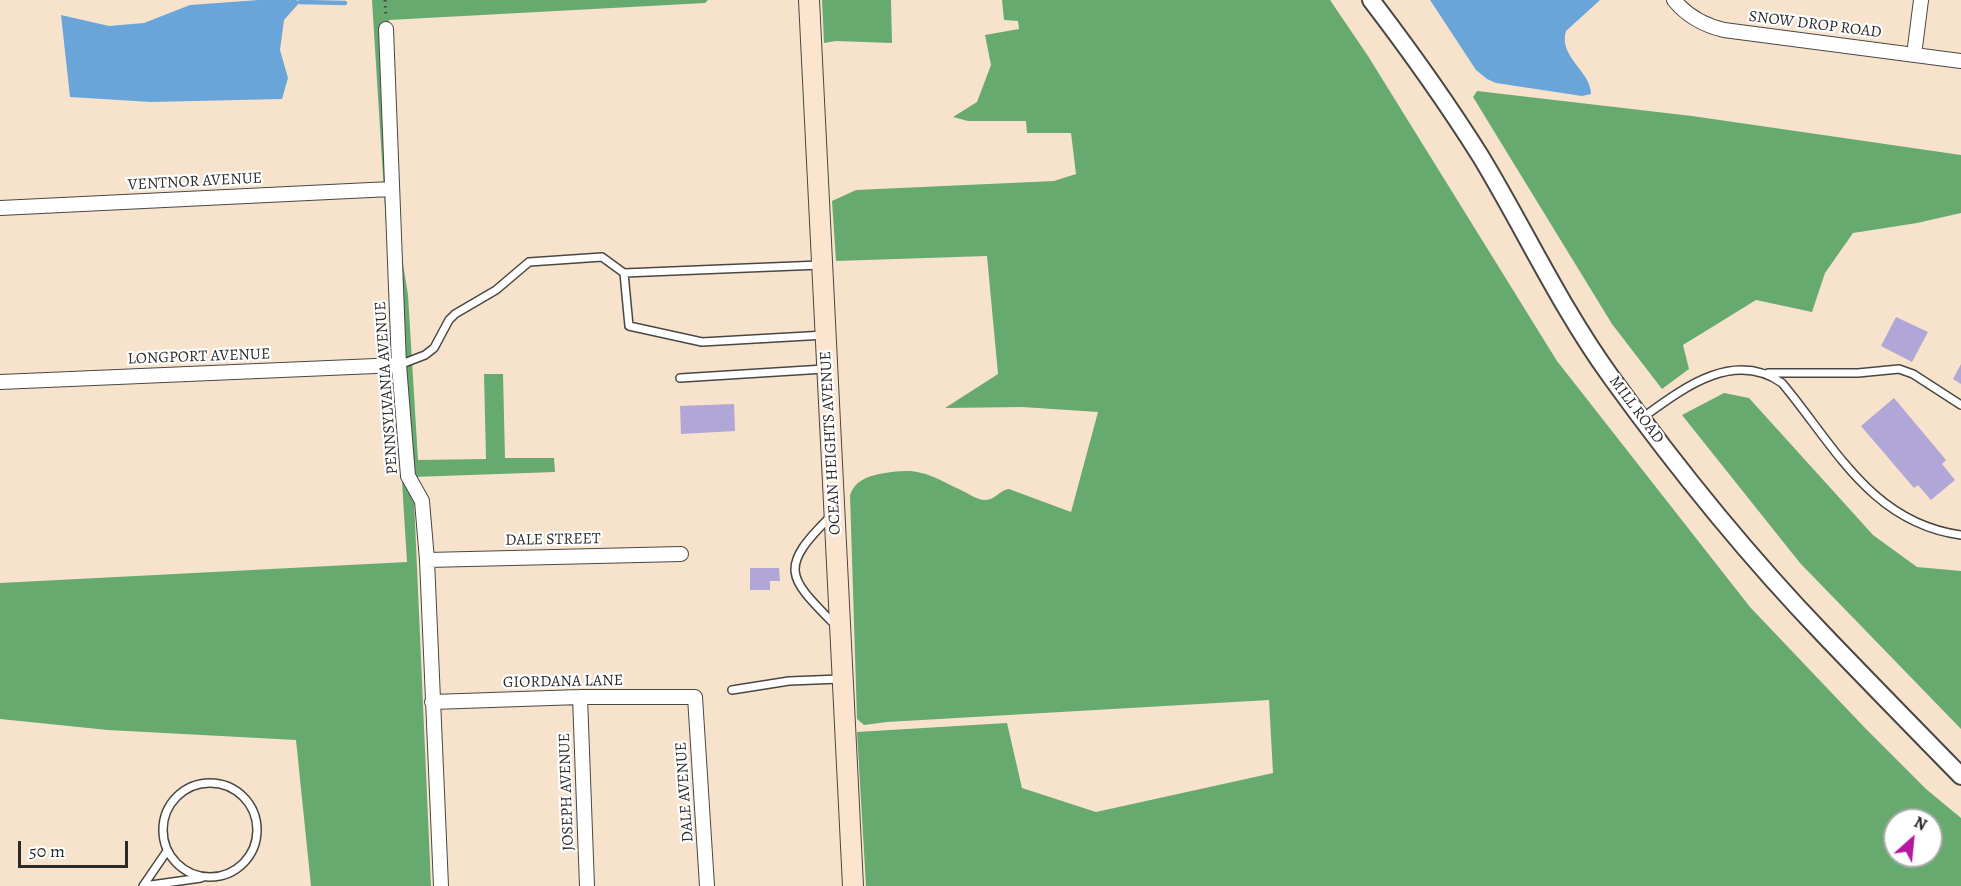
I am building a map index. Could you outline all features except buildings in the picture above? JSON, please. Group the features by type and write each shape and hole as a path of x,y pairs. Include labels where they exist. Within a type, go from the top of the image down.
{"main road":[{"name":"OCEAN HEIGHTS AVENUE","path":"809,0 853,886"}],"street":[{"name":"MILL ROAD","path":"1371,0 1452,112 1579,328 1610,376 1720,516 1806,615 1961,776"},
{"name":"SNOW DROP ROAD","path":"1674,0 1688,15 1724,30 1961,61"},
{"path":"1914,55 1921,0"},
{"name":"PENNSYLVANIA AVENUE","path":"386,29 399,365 408,476 422,501 427,560 441,886"},
{"name":"VENTNOR AVENUE","path":"0,208 391,189"},
{"name":"LONGPORT AVENUE","path":"0,382 399,365"},
{"name":"DALE STREET","path":"427,560 681,554"},
{"name":"GIORDANA LANE","path":"432,702 580,697 695,697"},
{"name":"JOSEPH AVENUE","path":"580,697 587,886"},
{"name":"DALE AVENUE","path":"695,697 707,886"}],"lane":[{"path":"399,365 425,355 434,348 449,320 455,314 496,290 529,262 602,257 624,273 822,265"},
{"path":"624,273 629,326 702,342 825,335"},
{"path":"680,378 827,369"},
{"path":"1642,418 1681,390 1720,372 1740,369 1762,373 1858,373 1899,369 1913,374 1961,405"},
{"path":"1762,373 1782,383 1852,473 1874,495 1904,516 1925,526 1961,535"},
{"path":"835,512 804,544 796,559 795,568 800,588 841,631"},
{"path":"732,690 789,681 843,678"},
{"path":"143,886 219,877 234,871 246,861 254,848 257,832 255,817 249,803 237,791 223,785 207,783 192,786 179,794 169,807 163,821 163,837 167,851 176,864 189,873 204,877"},
{"path":"143,886 167,851"}],"green space":[{"path":"372,0 708,0 705,3 389,20 391,189 408,295 418,460 486,459 484,374 503,374 505,458 554,458 555,472 413,477 431,886 311,886 296,740 108,730 0,719 0,583 407,562"},
{"path":"822,0 891,0 892,43 836,41 824,43"},
{"path":"1002,0 1330,0 1368,56 1557,361 1750,607 1926,789 1961,818 1961,886 866,886 857,732 1007,723 1022,788 1096,812 1273,773 1269,700 864,725 857,719 850,495 855,486 861,480 874,475 914,471 932,476 979,499 989,500 1009,489 1071,512 1098,412 1022,407 945,408 998,374 987,256 836,261 832,201 856,190 1054,181 1076,174 1071,133 1027,133 1026,121 968,121 953,117 977,102 991,65 985,35 1019,29 1018,21 1004,20"},
{"path":"1477,91 1692,116 1961,155 1961,213 1917,223 1853,233 1825,273 1812,312 1756,300 1683,345 1689,369 1662,389 1612,324 1473,97"},
{"path":"1724,393 1749,398 1873,535 1917,567 1961,571 1961,729 1800,563 1682,415"}],"water":[{"path":"296,0 300,2 284,20 280,50 288,78 282,99 151,102 70,97 61,15 109,26 144,23 190,5"},
{"path":"1430,0 1600,0 1566,31 1565,40 1570,56 1590,86 1591,94 1582,96 1496,83 1487,79 1476,70"}],"waterway":[{"path":"300,2 345,3"}]}
